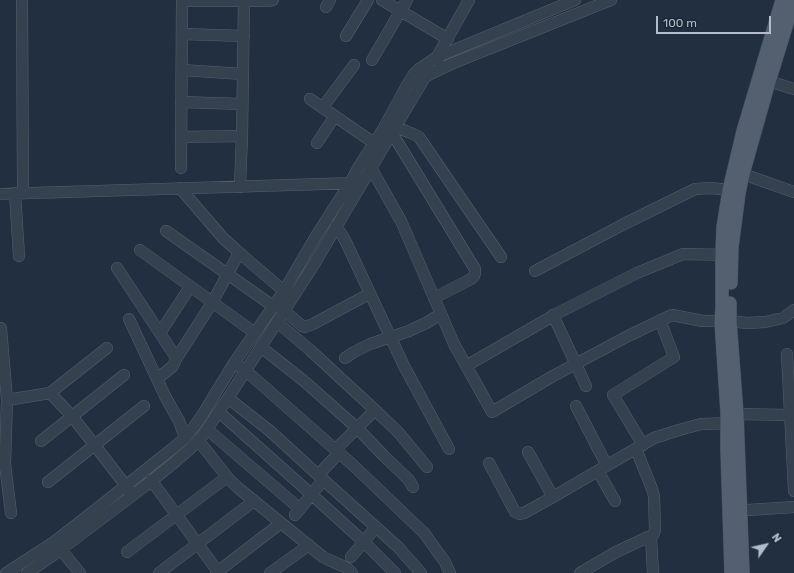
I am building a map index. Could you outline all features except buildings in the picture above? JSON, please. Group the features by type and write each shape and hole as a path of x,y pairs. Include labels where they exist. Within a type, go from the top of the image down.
{"main road":[{"path":"734,191 743,174 782,0"},
{"path":"731,573 734,511 733,420 727,412 725,321 722,308 726,255 723,227 734,191 743,131 794,1"},
{"path":"734,511 743,573"}],"street":[{"path":"19,256 22,0"},
{"path":"181,168 182,0 273,0"},
{"path":"346,36 368,0"},
{"path":"382,0 448,39"},
{"path":"372,60 407,0"},
{"path":"438,70 438,57 469,0"},
{"path":"27,573 58,546 130,490 185,438 203,414 234,364 284,290 350,183 414,74 425,64 438,57 547,5 575,0"},
{"path":"130,490 151,480 176,461 190,449 207,429 313,266 424,78 451,64 611,0"},
{"path":"240,187 244,1"},
{"path":"182,34 244,36"},
{"path":"323,107 354,65"},
{"path":"182,70 243,74"},
{"path":"764,80 794,88"},
{"path":"310,99 374,143"},
{"path":"182,102 242,104"},
{"path":"317,143 335,116"},
{"path":"394,130 413,134 419,137 501,257"},
{"path":"394,130 475,269 474,276 471,279 434,298"},
{"path":"181,137 242,136"},
{"path":"371,168 401,221 454,344 492,412 575,364 672,315 703,321 746,323 765,322 783,318 794,310"},
{"path":"743,174 793,188"},
{"path":"0,194 350,183 362,184"},
{"path":"180,188 223,238 284,290"},
{"path":"535,271 624,224 695,189 711,188 734,191"},
{"path":"336,226 345,240 404,366 449,449"},
{"path":"166,231 227,274 284,310 305,327 369,294"},
{"path":"140,250 255,333"},
{"path":"157,380 173,366 212,303 240,253"},
{"path":"466,366 553,316 637,273 682,254 726,255"},
{"path":"117,268 175,356 176,360"},
{"path":"160,333 190,287"},
{"path":"345,358 365,346 426,324 441,314"},
{"path":"553,316 586,386"},
{"path":"129,319 157,380 179,421 185,438"},
{"path":"653,573 650,538 655,530 654,496 639,447 613,395 674,357 660,320"},
{"path":"277,322 310,350 399,433 427,467"},
{"path":"1,328 7,400 3,432 2,464 11,513"},
{"path":"261,347 357,428 409,480 414,487"},
{"path":"7,400 50,393 107,348"},
{"path":"787,354 794,490"},
{"path":"234,364 253,378 354,466 424,533 450,573"},
{"path":"41,441 124,375"},
{"path":"50,393 72,416 130,490"},
{"path":"228,398 270,431 320,478 398,547 422,573"},
{"path":"48,482 144,406"},
{"path":"576,406 603,468 615,502"},
{"path":"207,429 297,512 311,494 337,451 375,410"},
{"path":"219,412 364,542 395,573"},
{"path":"490,463 515,512 519,514 524,513 553,497 654,438 701,424 790,415"},
{"path":"198,440 227,477 237,487 327,559 347,568 352,573"},
{"path":"528,452 553,497"},
{"path":"127,552 227,477"},
{"path":"151,480 218,573 281,523"},
{"path":"159,573 254,501"},
{"path":"734,511 794,507"},
{"path":"351,557 376,527"},
{"path":"580,573 646,537 650,538"},
{"path":"270,573 309,545"},
{"path":"6,573 58,546"},
{"path":"58,546 80,573"}]}
